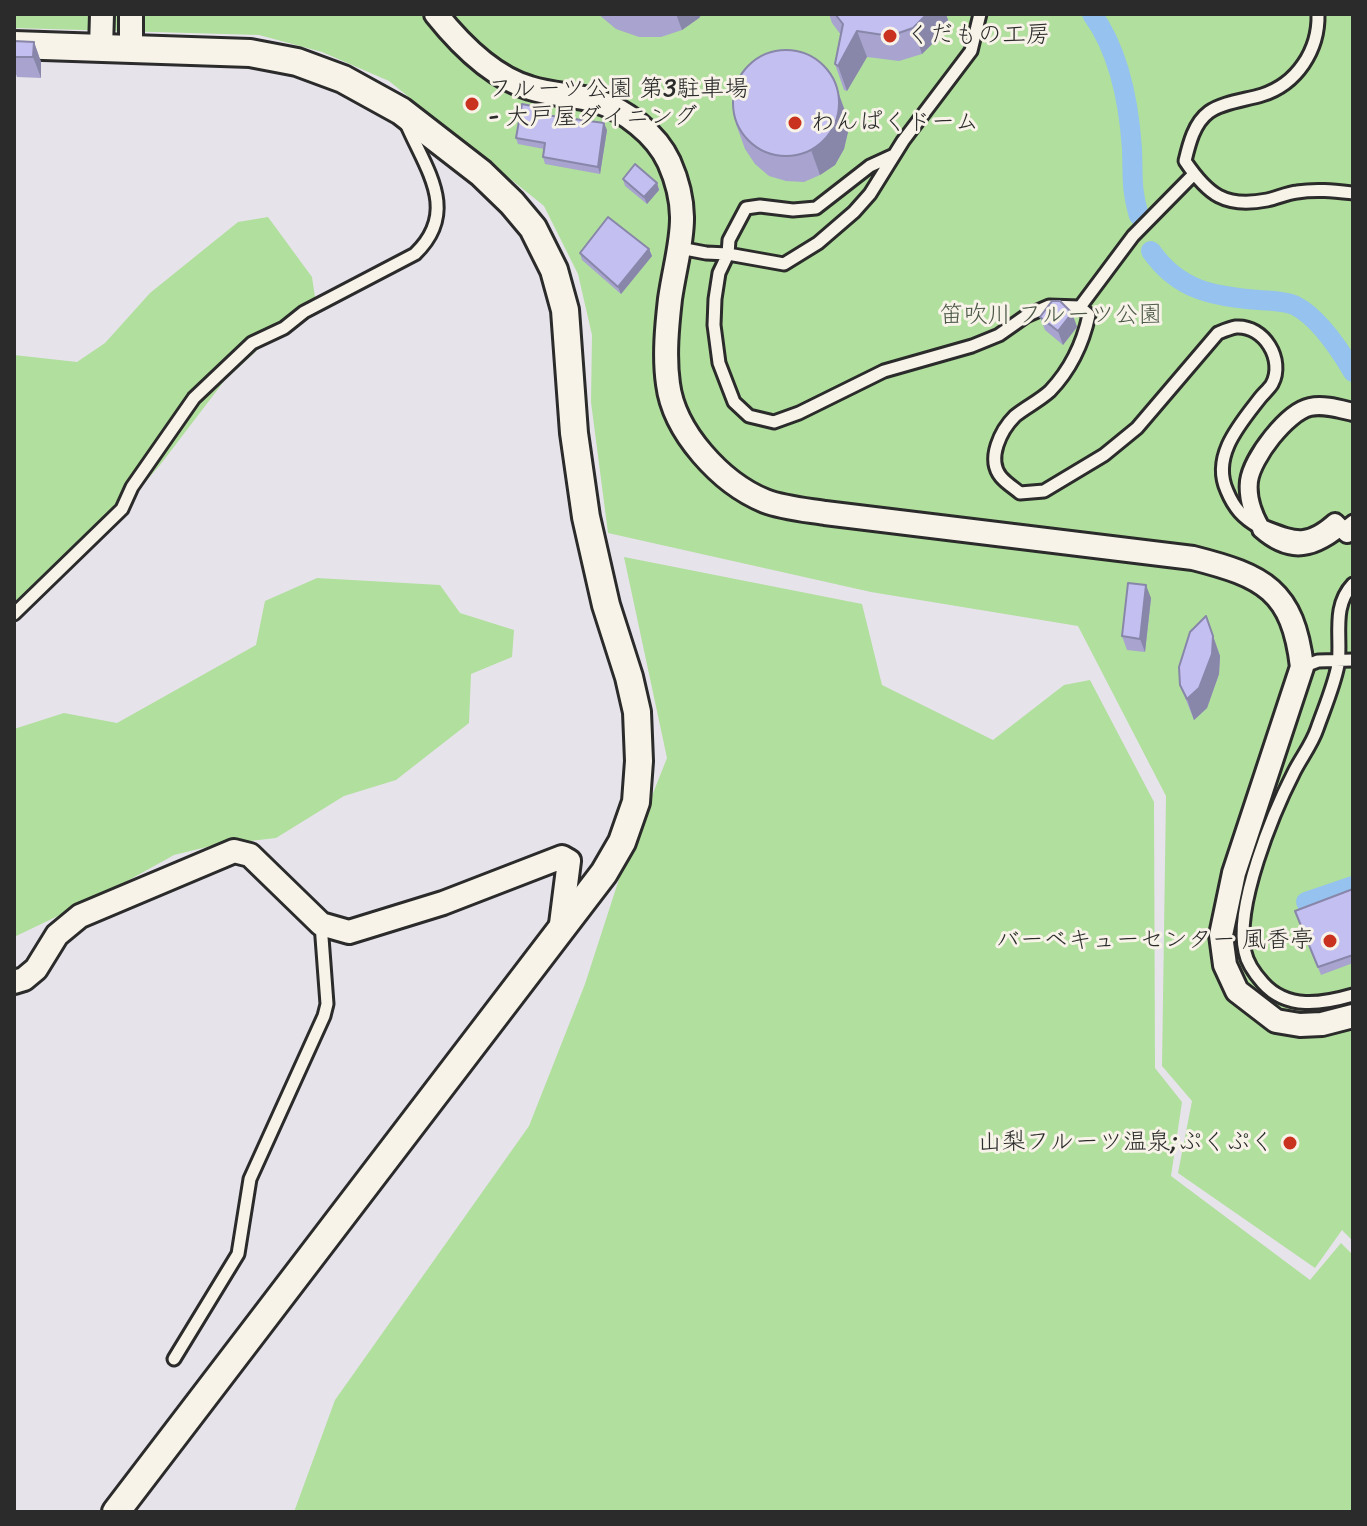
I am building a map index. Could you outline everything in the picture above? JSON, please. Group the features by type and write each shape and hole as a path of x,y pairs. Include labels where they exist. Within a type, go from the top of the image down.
{"street":[{"path":"101,48 102,14"},
{"path":"131,14 131,48"},
{"path":"436,14 456,40 501,74 529,88 598,102 632,119 652,137 668,159 679,189 684,229 667,336 668,386 688,434 730,481 766,501 825,513 1193,558 1238,569 1277,594 1298,635 1302,667 1234,873 1221,935 1225,965 1237,991 1276,1021 1300,1025 1322,1024 1353,1016"},
{"path":"14,45 250,53 297,62 343,79 401,111 481,173 526,220 554,270 565,310 574,433 586,517 606,605 637,712 639,761 636,802 622,842 604,873 116,1512"},
{"path":"1349,527 1335,522 1325,531 1301,541 1284,538 1254,524 1249,478 1260,454 1297,412 1311,407 1333,407 1353,412"},
{"path":"14,982 24,979 36,969 57,935 80,916 234,851 250,855 321,924 349,932 443,903 562,857 569,861 560,932"}],"lane":[{"path":"680,248 784,264 818,243 854,212 885,174 895,155 971,51 980,14"},
{"path":"1318,14 1314,43 1306,61 1291,80 1266,94 1209,112 1196,127 1185,161 1209,192 1236,202 1268,200 1296,192 1321,190 1353,193"},
{"path":"14,614 122,509 132,487 194,398 252,343 415,254 425,245 437,223 438,202 401,111"},
{"path":"895,155 870,166 816,208 746,208 729,240 715,299 714,325 719,363 734,402 749,416 774,422 884,371 986,341 1026,316 1049,306 1080,307 1089,315 1067,369 1052,389 1038,402 1017,414 1004,429 995,459 999,476 1020,493 1044,491 1079,472 1137,428 1218,333 1237,327 1249,330 1271,346 1277,371 1272,386 1229,443 1222,468 1229,495 1254,524"},
{"path":"1080,307 1133,236 1194,174"},
{"path":"1353,584 1339,611 1338,661 1316,733 1295,770 1269,830 1244,906 1243,935 1245,953 1255,974 1281,998 1314,1003 1353,995"},
{"path":"1302,667 1318,661 1353,660"},
{"path":"174,1359 238,1254 250,1179 324,1016 327,1004 321,924"}],"green space":[{"name":"笛吹川 フルーツ公園","path":"14,14 1353,14 1353,1241 1342,1230 1315,1268 1178,1173 1192,1101 1162,1066 1166,796 1078,626 871,592 608,533 591,402 592,335 578,274 544,206 389,81 322,52 259,35 14,28"},
{"path":"268,217 312,277 315,297 225,380 117,515 14,610 14,355 77,362 105,343 150,293 238,222"},
{"path":"624,557 862,604 882,685 993,740 1064,685 1090,680 1154,802 1155,1068 1182,1102 1171,1176 1310,1280 1341,1243 1353,1255 1353,1512 294,1512 335,1400 529,1126 585,984 620,876 667,758"},
{"path":"317,578 440,585 460,613 514,630 512,657 471,674 469,723 396,780 344,796 276,838 215,845 174,855 102,895 14,937 14,729 64,713 117,723 256,645 265,601"}],"building":[{"path":"835,14 927,14 913,28 890,36 857,31 838,66 835,64 843,24"},
{"path":"14,41 34,42 33,57 14,57"},
{"name":"わんぱくドーム","path":"786,50 806,54 823,66 835,83 839,103 835,123 823,140 806,152 786,156 766,152 749,140 737,123 733,103 737,83 749,66 766,54"},
{"path":"522,104 547,109 545,115 604,123 598,167 543,157 545,143 516,138"},
{"path":"635,164 657,183 644,197 623,179"},
{"path":"608,217 649,249 618,287 580,253"},
{"path":"1052,301 1060,301 1072,313 1058,331 1040,317"},
{"path":"1128,583 1146,585 1140,639 1122,636"},
{"path":"1206,616 1213,636 1212,654 1199,688 1187,699 1180,685 1179,667 1190,632"},
{"name":"バーベキューセンター 風香亭","path":"1353,889 1353,955 1318,967 1295,911"}],"waterway":[{"path":"1092,14 1116,61 1125,96 1139,216"},
{"path":"1151,251 1173,275 1198,289 1227,296 1283,302 1305,311 1321,326 1353,372"},
{"path":"1306,902 1353,886"}],"place":[{"name":"くだもの工房","path":"890,36"},
{"name":"フルーツ公園 第3駐車場 - 大戸屋ダイニング","path":"472,104"},
{"name":"わんぱくドーム","path":"795,123"},
{"name":"バーベキューセンター 風香亭","path":"1330,941"},
{"name":"山梨フルーツ温泉;ぷくぷく","path":"1290,1143"}]}
